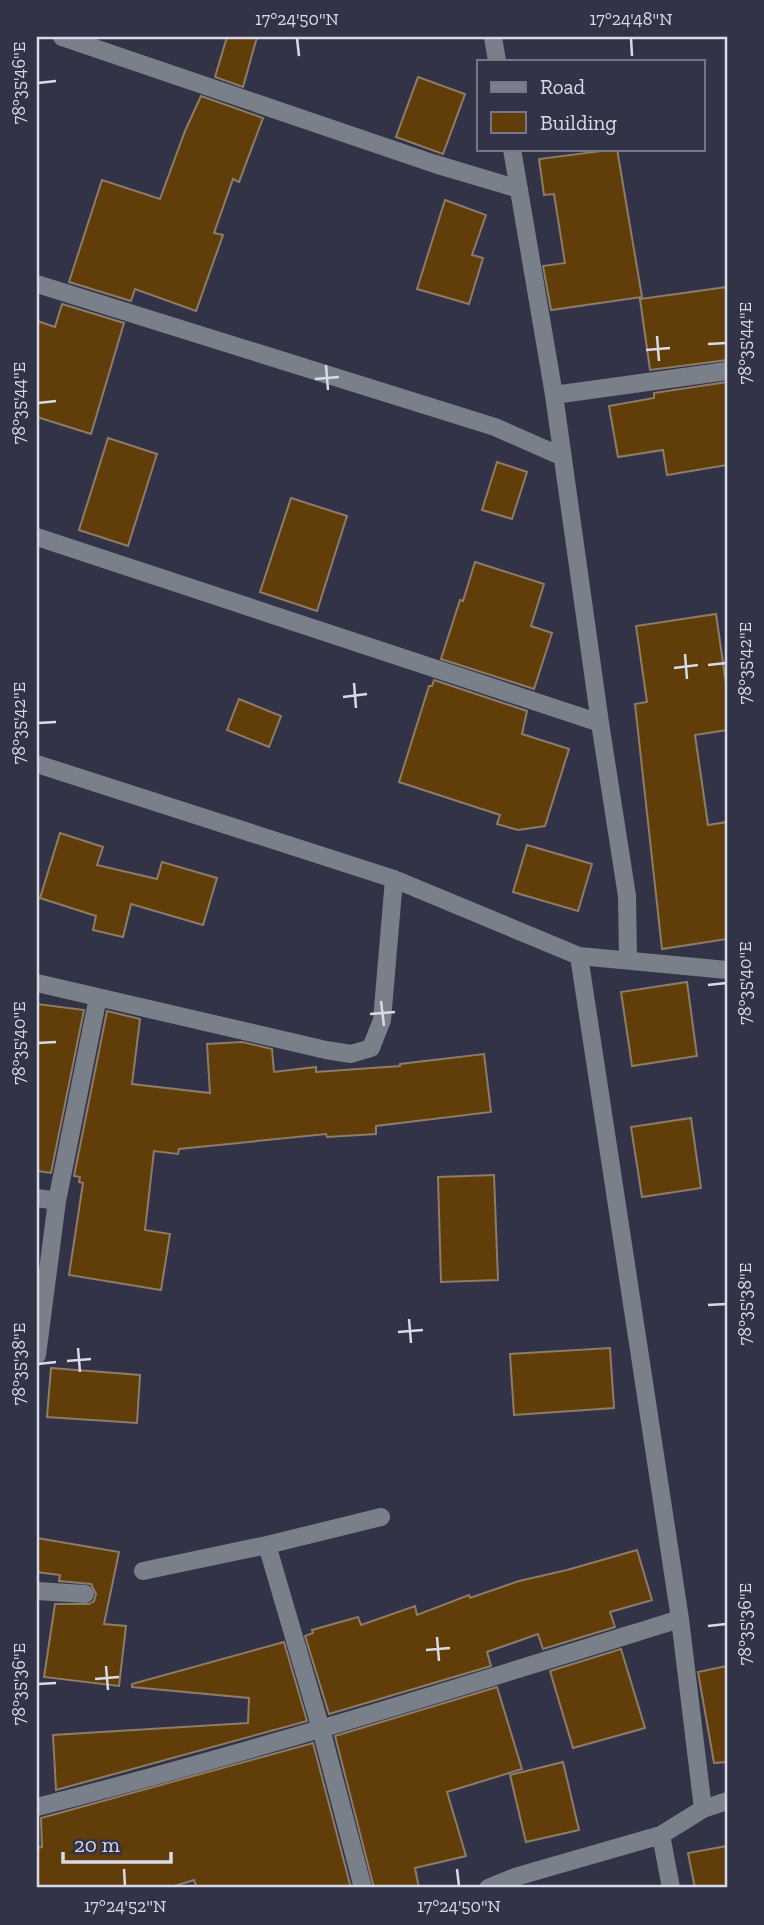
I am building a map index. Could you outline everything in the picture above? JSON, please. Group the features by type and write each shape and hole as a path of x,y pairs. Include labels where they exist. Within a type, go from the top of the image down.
{"street":[{"path":"62,37 435,164 519,189"},
{"path":"493,37 497,60"},
{"path":"512,150 554,395 627,896 628,960"},
{"path":"37,284 495,427 563,457"},
{"path":"554,395 727,371"},
{"path":"37,537 600,723"},
{"path":"37,764 394,879 579,956 727,970"},
{"path":"37,983 351,1054 371,1048 382,1020 394,879"},
{"path":"579,956 680,1619 702,1809"},
{"path":"37,1355 57,1201 98,997"},
{"path":"37,1198 57,1201"},
{"path":"143,1571 381,1517"},
{"path":"267,1545 321,1729 363,1888"},
{"path":"37,1591 85,1594"},
{"path":"37,1807 137,1782 321,1729 680,1619"},
{"path":"488,1888 516,1882 661,1835 702,1809 727,1801"},
{"path":"661,1835 671,1888"}],"building":[{"path":"227,37 257,37 243,87 215,77"},
{"path":"418,77 465,94 443,154 396,137"},
{"path":"201,96 263,118 239,182 233,179 214,233 223,235 196,311 135,289 131,301 69,282 102,180 160,199"},
{"path":"617,150 642,297 551,310 543,266 565,263 554,194 544,195 539,159"},
{"path":"445,200 486,215 472,255 483,258 469,304 417,289"},
{"path":"727,287 727,360 650,370 640,299"},
{"path":"62,304 124,323 91,434 37,417 37,321 55,327"},
{"path":"727,382 727,465 667,475 663,450 618,457 609,406 654,398 654,393"},
{"path":"108,438 157,454 128,546 79,530"},
{"path":"497,462 527,472 512,519 482,510"},
{"path":"291,498 347,516 317,611 260,592"},
{"path":"475,562 544,584 531,626 552,633 534,689 441,659"},
{"path":"716,614 727,691 727,730 695,735 708,825 727,822 727,939 662,949 635,704 647,702 636,626"},
{"path":"434,680 527,711 522,734 569,749 545,826 518,830 497,824 500,815 399,782 429,686 432,686"},
{"path":"239,699 281,716 269,747 227,730"},
{"path":"60,833 103,847 97,865 157,879 162,862 217,878 203,925 131,904 123,937 93,930 96,916 40,898"},
{"path":"527,845 592,864 578,911 513,892"},
{"path":"687,982 697,1056 632,1066 621,992"},
{"path":"37,1004 84,1010 51,1173 37,1171"},
{"path":"107,1011 140,1019 132,1084 210,1093 207,1044 242,1042 272,1049 274,1072 316,1067 316,1072 400,1066 484,1054 491,1112 376,1126 376,1134 327,1137 326,1134 179,1149 178,1154 154,1151 145,1230 170,1234 161,1290 69,1275 83,1183 79,1182 80,1177 74,1176"},
{"path":"691,1118 701,1188 642,1197 631,1127"},
{"path":"494,1175 498,1280 441,1282 438,1177"},
{"path":"610,1348 614,1408 514,1415 510,1354"},
{"path":"51,1368 140,1375 137,1423 47,1417"},
{"path":"37,1538 119,1552 104,1624 126,1626 119,1686 44,1677 55,1604 89,1604 94,1601 96,1594 91,1584 59,1581 60,1575 37,1572"},
{"path":"637,1550 652,1600 610,1612 615,1627 543,1649 538,1634 487,1652 491,1666 329,1714 305,1636 313,1633 312,1630 358,1617 361,1625 415,1606 417,1615 469,1595 470,1598 519,1581"},
{"path":"284,1642 307,1721 56,1790 53,1735 248,1723 249,1698 132,1687 132,1684"},
{"path":"621,1649 645,1728 573,1748 550,1671"},
{"path":"727,1666 727,1762 714,1763 698,1672"},
{"path":"497,1687 522,1769 447,1792 466,1856 415,1868 419,1888 374,1888 335,1736"},
{"path":"313,1743 351,1888 197,1888 194,1880 168,1888 37,1888 37,1848 42,1847 41,1818"},
{"path":"563,1762 579,1830 526,1842 510,1775"},
{"path":"727,1846 727,1888 695,1888 688,1853"}]}
